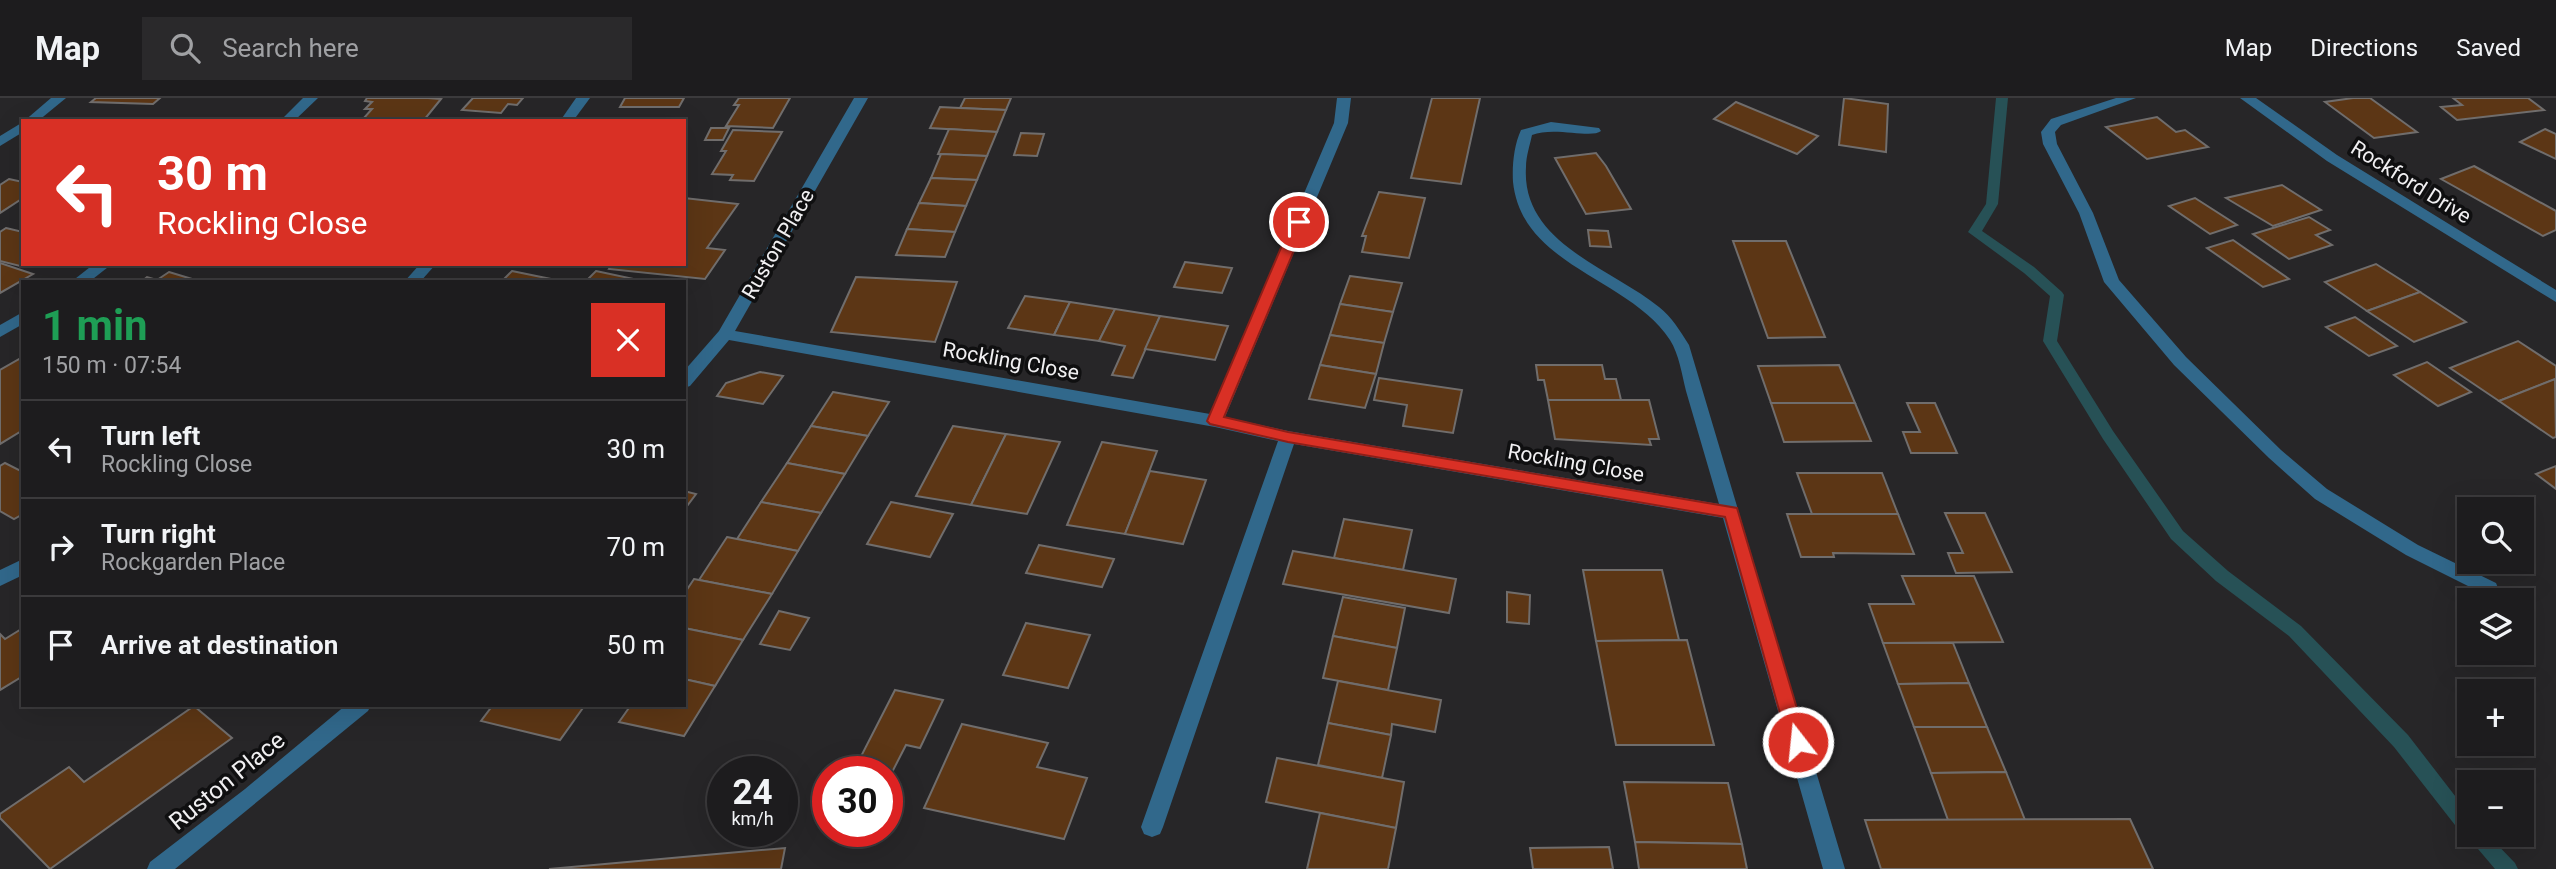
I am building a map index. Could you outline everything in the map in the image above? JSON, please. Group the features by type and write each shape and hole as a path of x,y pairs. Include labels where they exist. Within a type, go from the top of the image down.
{"street":[{"path":"32,119 59,98"},
{"path":"288,119 311,98"},
{"path":"567,119 583,98"},
{"name":"Ruston Place","path":"686,381 725,334 861,98"},
{"path":"1215,421 1341,123 1344,98"},
{"path":"2129,98 2056,122 2048,132 2050,144 2086,213 2112,282 2180,361 2275,454 2321,494 2381,532 2489,588"},
{"name":"Rockford Drive","path":"2247,98 2332,158 2556,297"},
{"path":"1594,131 1562,125 1538,127 1526,133 1519,171 1521,190 1529,211 1546,237 1569,259 1653,309 1681,345 1834,869"},
{"path":"0,142 21,127"},
{"path":"81,280 102,266"},
{"path":"413,280 427,266"},
{"path":"0,332 21,318"},
{"name":"Rockling Close","path":"725,334 1215,421 1288,437 1732,513"},
{"path":"1152,827 1288,437"},
{"path":"0,579 21,567"},
{"name":"Ruston Place","path":"158,869 252,796 359,707"}],"building":[{"path":"96,98 160,98 153,104 91,102"},
{"path":"367,98 441,99 425,119 363,119 372,109 365,109 372,102 365,101"},
{"path":"473,98 523,98 517,105 508,104 501,113 462,110"},
{"path":"625,98 684,98 679,107 620,107"},
{"path":"739,98 790,98 773,128 726,126 739,105 734,105"},
{"path":"965,98 1011,98 1006,110 960,108"},
{"path":"1432,98 1480,98 1461,184 1411,178"},
{"path":"1844,98 1888,104 1886,152 1839,145"},
{"path":"2370,98 2417,132 2374,138 2325,102"},
{"path":"2453,98 2528,98 2544,110 2457,120 2441,107 2462,105"},
{"path":"1736,102 1818,136 1797,154 1714,119"},
{"path":"940,107 1006,110 997,132 930,128"},
{"path":"2157,117 2176,132 2185,130 2208,147 2147,159 2106,127"},
{"path":"711,128 729,128 723,140 705,140"},
{"path":"949,129 997,132 987,156 938,154"},
{"path":"2545,129 2556,134 2556,159 2520,142"},
{"path":"733,130 782,132 754,181 730,180 733,175 712,174 726,151 721,151"},
{"path":"1021,133 1044,134 1037,156 1014,155"},
{"path":"1596,153 1631,209 1586,214 1555,158"},
{"path":"941,154 987,156 977,180 931,178"},
{"path":"2474,166 2556,211 2556,230 2543,236 2441,179"},
{"path":"931,178 977,180 966,206 919,203"},
{"path":"9,179 21,182 21,199 0,213 0,185"},
{"path":"2282,185 2321,210 2273,226 2226,198"},
{"path":"1379,192 1425,198 1409,258 1362,252 1366,236 1362,236"},
{"path":"686,198 738,204 707,248 725,250 705,279 609,269 611,266 686,266"},
{"path":"2195,198 2237,225 2210,234 2169,206"},
{"path":"919,203 966,206 955,232 907,229"},
{"path":"2309,217 2330,230 2316,235 2332,245 2289,259 2253,234"},
{"path":"6,228 21,232 20,266 0,261 0,232"},
{"path":"907,229 955,232 945,257 896,255"},
{"path":"1588,230 1608,231 1611,247 1590,246"},
{"path":"2233,240 2289,279 2263,287 2207,248"},
{"path":"1733,241 1786,241 1825,337 1768,338"},
{"path":"1185,262 1232,268 1222,293 1174,287"},
{"path":"0,263 33,274 21,280 0,293"},
{"path":"2376,264 2420,292 2367,311 2325,282"},
{"path":"512,271 551,279 534,280 503,280"},
{"path":"596,271 634,279 633,280 587,280"},
{"path":"169,272 195,280 157,280"},
{"path":"1350,276 1402,283 1393,312 1340,304"},
{"path":"856,277 957,282 935,342 831,332"},
{"path":"2420,292 2466,322 2414,342 2367,311"},
{"path":"1025,296 1070,302 1054,335 1008,328"},
{"path":"1070,302 1115,309 1099,341 1054,335"},
{"path":"1340,304 1393,312 1384,343 1330,335"},
{"path":"1115,309 1160,316 1133,378 1112,375 1125,346 1099,341"},
{"path":"1160,316 1228,326 1215,360 1145,349"},
{"path":"2355,317 2397,346 2369,356 2326,327"},
{"path":"1330,335 1384,343 1376,374 1320,365"},
{"path":"2518,341 2556,366 2556,379 2499,401 2450,368"},
{"path":"21,358 21,431 0,444 0,370"},
{"path":"2427,362 2471,392 2438,406 2394,375"},
{"path":"1320,365 1376,374 1365,408 1309,399"},
{"path":"1536,365 1602,365 1605,379 1616,379 1621,400 1548,400 1544,380 1538,380"},
{"path":"1839,365 1855,403 1771,403 1758,366"},
{"path":"760,372 783,376 763,404 717,396 726,383"},
{"path":"1379,378 1462,390 1453,433 1403,426 1407,405 1374,400"},
{"path":"2555,379 2556,437 2553,438 2499,401"},
{"path":"833,392 889,402 868,436 811,426"},
{"path":"1548,400 1649,400 1659,439 1649,439 1651,445 1555,439"},
{"path":"1771,403 1855,403 1871,441 1784,442"},
{"path":"1907,403 1935,403 1957,453 1911,453 1903,432 1920,432"},
{"path":"811,426 868,436 845,474 787,463"},
{"path":"953,426 1006,434 971,505 916,496"},
{"path":"1006,434 1060,442 1027,514 971,505"},
{"path":"1102,442 1157,451 1125,534 1067,525"},
{"path":"5,463 21,471 21,515 14,519 0,511 0,466"},
{"path":"787,463 845,474 821,513 761,502"},
{"path":"2556,466 2556,489 2536,474"},
{"path":"1150,471 1206,480 1183,544 1125,534"},
{"path":"1797,473 1882,473 1898,514 1812,514"},
{"path":"686,492 696,494 686,507"},
{"path":"761,502 821,513 798,551 737,539"},
{"path":"891,502 953,514 930,557 867,544"},
{"path":"1945,513 1985,513 2012,572 1956,573 1948,553 1963,553"},
{"path":"1787,514 1898,514 1914,554 1833,553 1834,557 1801,557"},
{"path":"1344,519 1412,530 1403,570 1334,558"},
{"path":"727,537 798,551 772,594 699,580"},
{"path":"1039,545 1114,559 1102,587 1026,573"},
{"path":"1293,551 1456,579 1449,613 1283,584"},
{"path":"1583,570 1662,570 1679,640 1596,641"},
{"path":"1902,576 1974,576 2003,642 1883,643 1869,604 1914,604"},
{"path":"694,579 772,594 743,640 686,628 686,591"},
{"path":"1507,592 1530,595 1529,624 1507,622"},
{"path":"1343,597 1405,608 1397,648 1333,636"},
{"path":"779,611 809,618 790,650 760,644"},
{"path":"1026,623 1090,635 1068,688 1003,675"},
{"path":"686,628 743,640 715,686 686,679"},
{"path":"21,629 21,677 0,690 0,634 5,639"},
{"path":"1333,636 1397,648 1388,690 1323,678"},
{"path":"1687,640 1714,745 1616,745 1596,641"},
{"path":"1883,643 1953,643 1969,683 1898,684"},
{"path":"686,679 715,686 684,736 619,722 630,707 686,707"},
{"path":"1338,681 1441,700 1435,732 1392,724 1391,735 1328,723"},
{"path":"1969,683 1987,727 1914,727 1898,684"},
{"path":"895,690 943,700 920,748 906,745 900,756 861,756"},
{"path":"193,707 232,738 50,869 0,818 0,814 69,767 84,782"},
{"path":"492,707 584,707 560,740 481,721"},
{"path":"1328,723 1391,735 1382,778 1318,765"},
{"path":"962,724 1048,743 1037,767 1087,778 1064,839 924,808"},
{"path":"1914,727 1987,727 2006,772 1931,773"},
{"path":"1277,758 1404,782 1396,828 1266,802"},
{"path":"2006,772 2025,820 1948,820 1931,773"},
{"path":"1624,782 1728,783 1742,844 1635,842"},
{"path":"1320,813 1396,828 1388,869 1307,869"},
{"path":"2130,819 2153,869 1881,869 1865,820"},
{"path":"1635,842 1742,844 1747,869 1639,869"},
{"path":"1609,847 1613,869 1533,869 1530,848"},
{"path":"785,848 781,869 549,869"}],"waterway":[{"path":"2002,98 1992,204 1975,232 2029,270 2057,295 2050,341 2108,435 2177,535 2222,576 2295,631 2401,741 2457,813"},
{"path":"2487,847 2508,869"}],"route":[{"path":"1299,222 1215,421 1288,437 1732,513 1798,742"}]}
